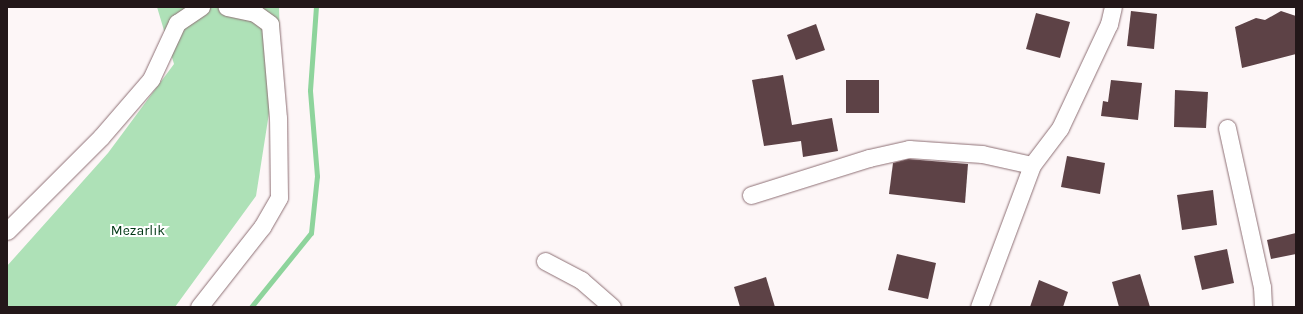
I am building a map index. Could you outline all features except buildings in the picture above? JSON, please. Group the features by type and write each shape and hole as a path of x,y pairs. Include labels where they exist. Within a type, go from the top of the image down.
{"street":[{"path":"7,231 101,137 151,79 177,23 201,7"},
{"path":"199,307 262,227 279,197 278,118 270,24 255,13 227,7"},
{"path":"979,307 1032,165 1060,128 1109,24 1113,7"},
{"path":"1227,128 1262,287 1263,307"},
{"path":"751,195 869,158 909,149 982,154 1032,165"},
{"path":"545,261 581,280 612,307"}],"green space":[{"name":"Mezarlık","path":"157,7 279,7 280,43 256,196 175,307 7,307 7,266 108,153 174,64"}],"waterway":[{"path":"251,307 311,233 317,176 310,90 316,7"}]}
